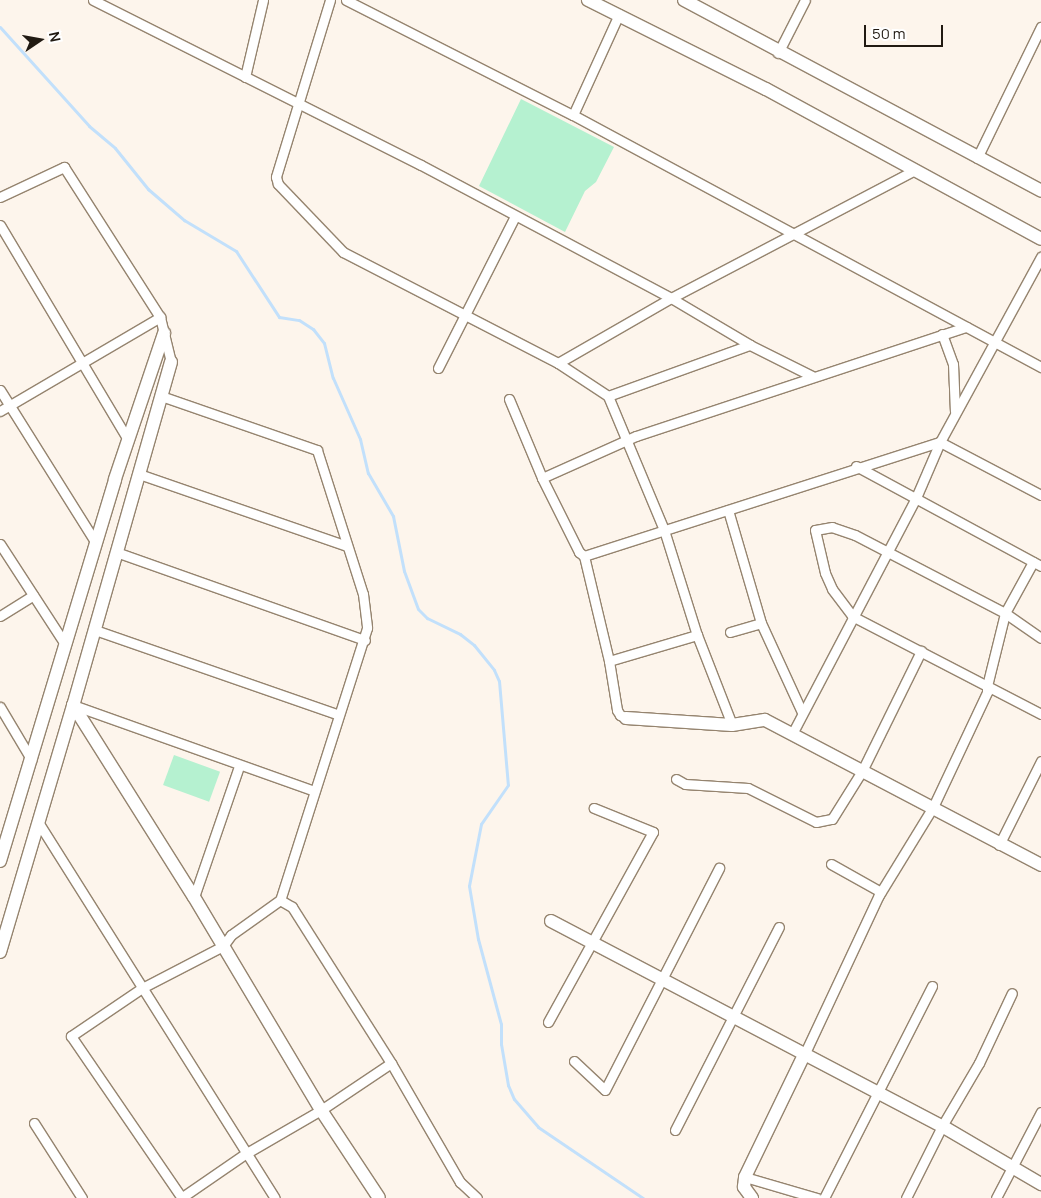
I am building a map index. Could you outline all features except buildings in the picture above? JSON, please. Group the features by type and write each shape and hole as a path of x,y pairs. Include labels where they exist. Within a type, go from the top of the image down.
{"street":[{"path":"93,0 245,77 299,101 671,298 750,345 812,376"},
{"path":"245,77 263,0"},
{"path":"330,0 276,177 278,184 343,252 467,314 558,363 608,396 629,440 664,530 697,635 732,725"},
{"path":"346,0 573,115 1041,368"},
{"path":"588,0 619,14 915,170 1041,239"},
{"path":"684,0 778,53 1041,192"},
{"path":"778,53 805,0"},
{"path":"573,115 619,14"},
{"path":"977,158 1041,27"},
{"path":"0,197 64,167 160,316 172,362 0,952"},
{"path":"558,363 671,298 915,170"},
{"path":"438,368 515,216"},
{"path":"0,225 128,440"},
{"path":"792,734 852,616 915,500 940,442 1041,257"},
{"path":"0,411 160,316"},
{"path":"542,478 629,440 812,376 966,327"},
{"path":"0,861 96,543 164,333"},
{"path":"942,334 954,364 955,416"},
{"path":"608,396 750,345"},
{"path":"0,390 96,543"},
{"path":"162,396 317,450 362,594 365,640 314,791 280,900 231,935 223,946 142,988 71,1036 182,1198 245,1154 321,1110 391,1063"},
{"path":"509,399 542,478 579,552 584,556 609,661 617,710 620,715 626,718 732,725 765,720 933,807 999,845 1041,865"},
{"path":"584,556 728,510 856,466 940,442 1041,495"},
{"path":"752,1198 744,1187 745,1177 881,892 933,807 987,692 1005,613 1037,564 915,500 856,466"},
{"path":"139,474 347,546"},
{"path":"728,510 761,623 802,712"},
{"path":"1041,638 1005,613 888,550 832,527 815,530 825,573 832,590 852,616 1041,714"},
{"path":"0,544 66,644"},
{"path":"116,552 365,640"},
{"path":"0,616 33,595"},
{"path":"730,632 761,623"},
{"path":"95,630 339,715"},
{"path":"609,661 697,635"},
{"path":"676,779 686,784 748,788 816,822 832,819 862,770 921,651"},
{"path":"73,705 239,766 314,791"},
{"path":"73,705 194,897 321,1110 379,1198"},
{"path":"0,707 31,759"},
{"path":"999,845 1041,761"},
{"path":"194,897 239,766"},
{"path":"548,1022 653,832 594,808"},
{"path":"38,822 245,1154 275,1198"},
{"path":"831,864 881,892"},
{"path":"574,1061 605,1090 719,868"},
{"path":"280,900 292,906 391,1063 460,1182 477,1198"},
{"path":"551,921 664,978 804,1055 942,1126 1014,1166 1041,1184"},
{"path":"675,1130 779,927"},
{"path":"824,1198 932,986"},
{"path":"906,1198 942,1126 979,1064 1012,993"},
{"path":"996,1198 1041,1112"},
{"path":"34,1123 82,1198"},
{"path":"745,1177 817,1198"}],"green space":[{"path":"521,99 614,147 596,182 585,191 565,232 479,186"},
{"path":"174,755 220,772 209,802 163,785"}],"waterway":[{"path":"0,27 89,126 115,148 148,189 184,220 236,251 279,317 299,320 313,329 324,343 333,378 360,439 368,473 393,516 404,571 418,609 427,618 460,634 474,645 494,670 499,681 508,785 481,824 469,886 478,939 501,1024 501,1044 508,1085 514,1099 538,1127 643,1198"}]}
